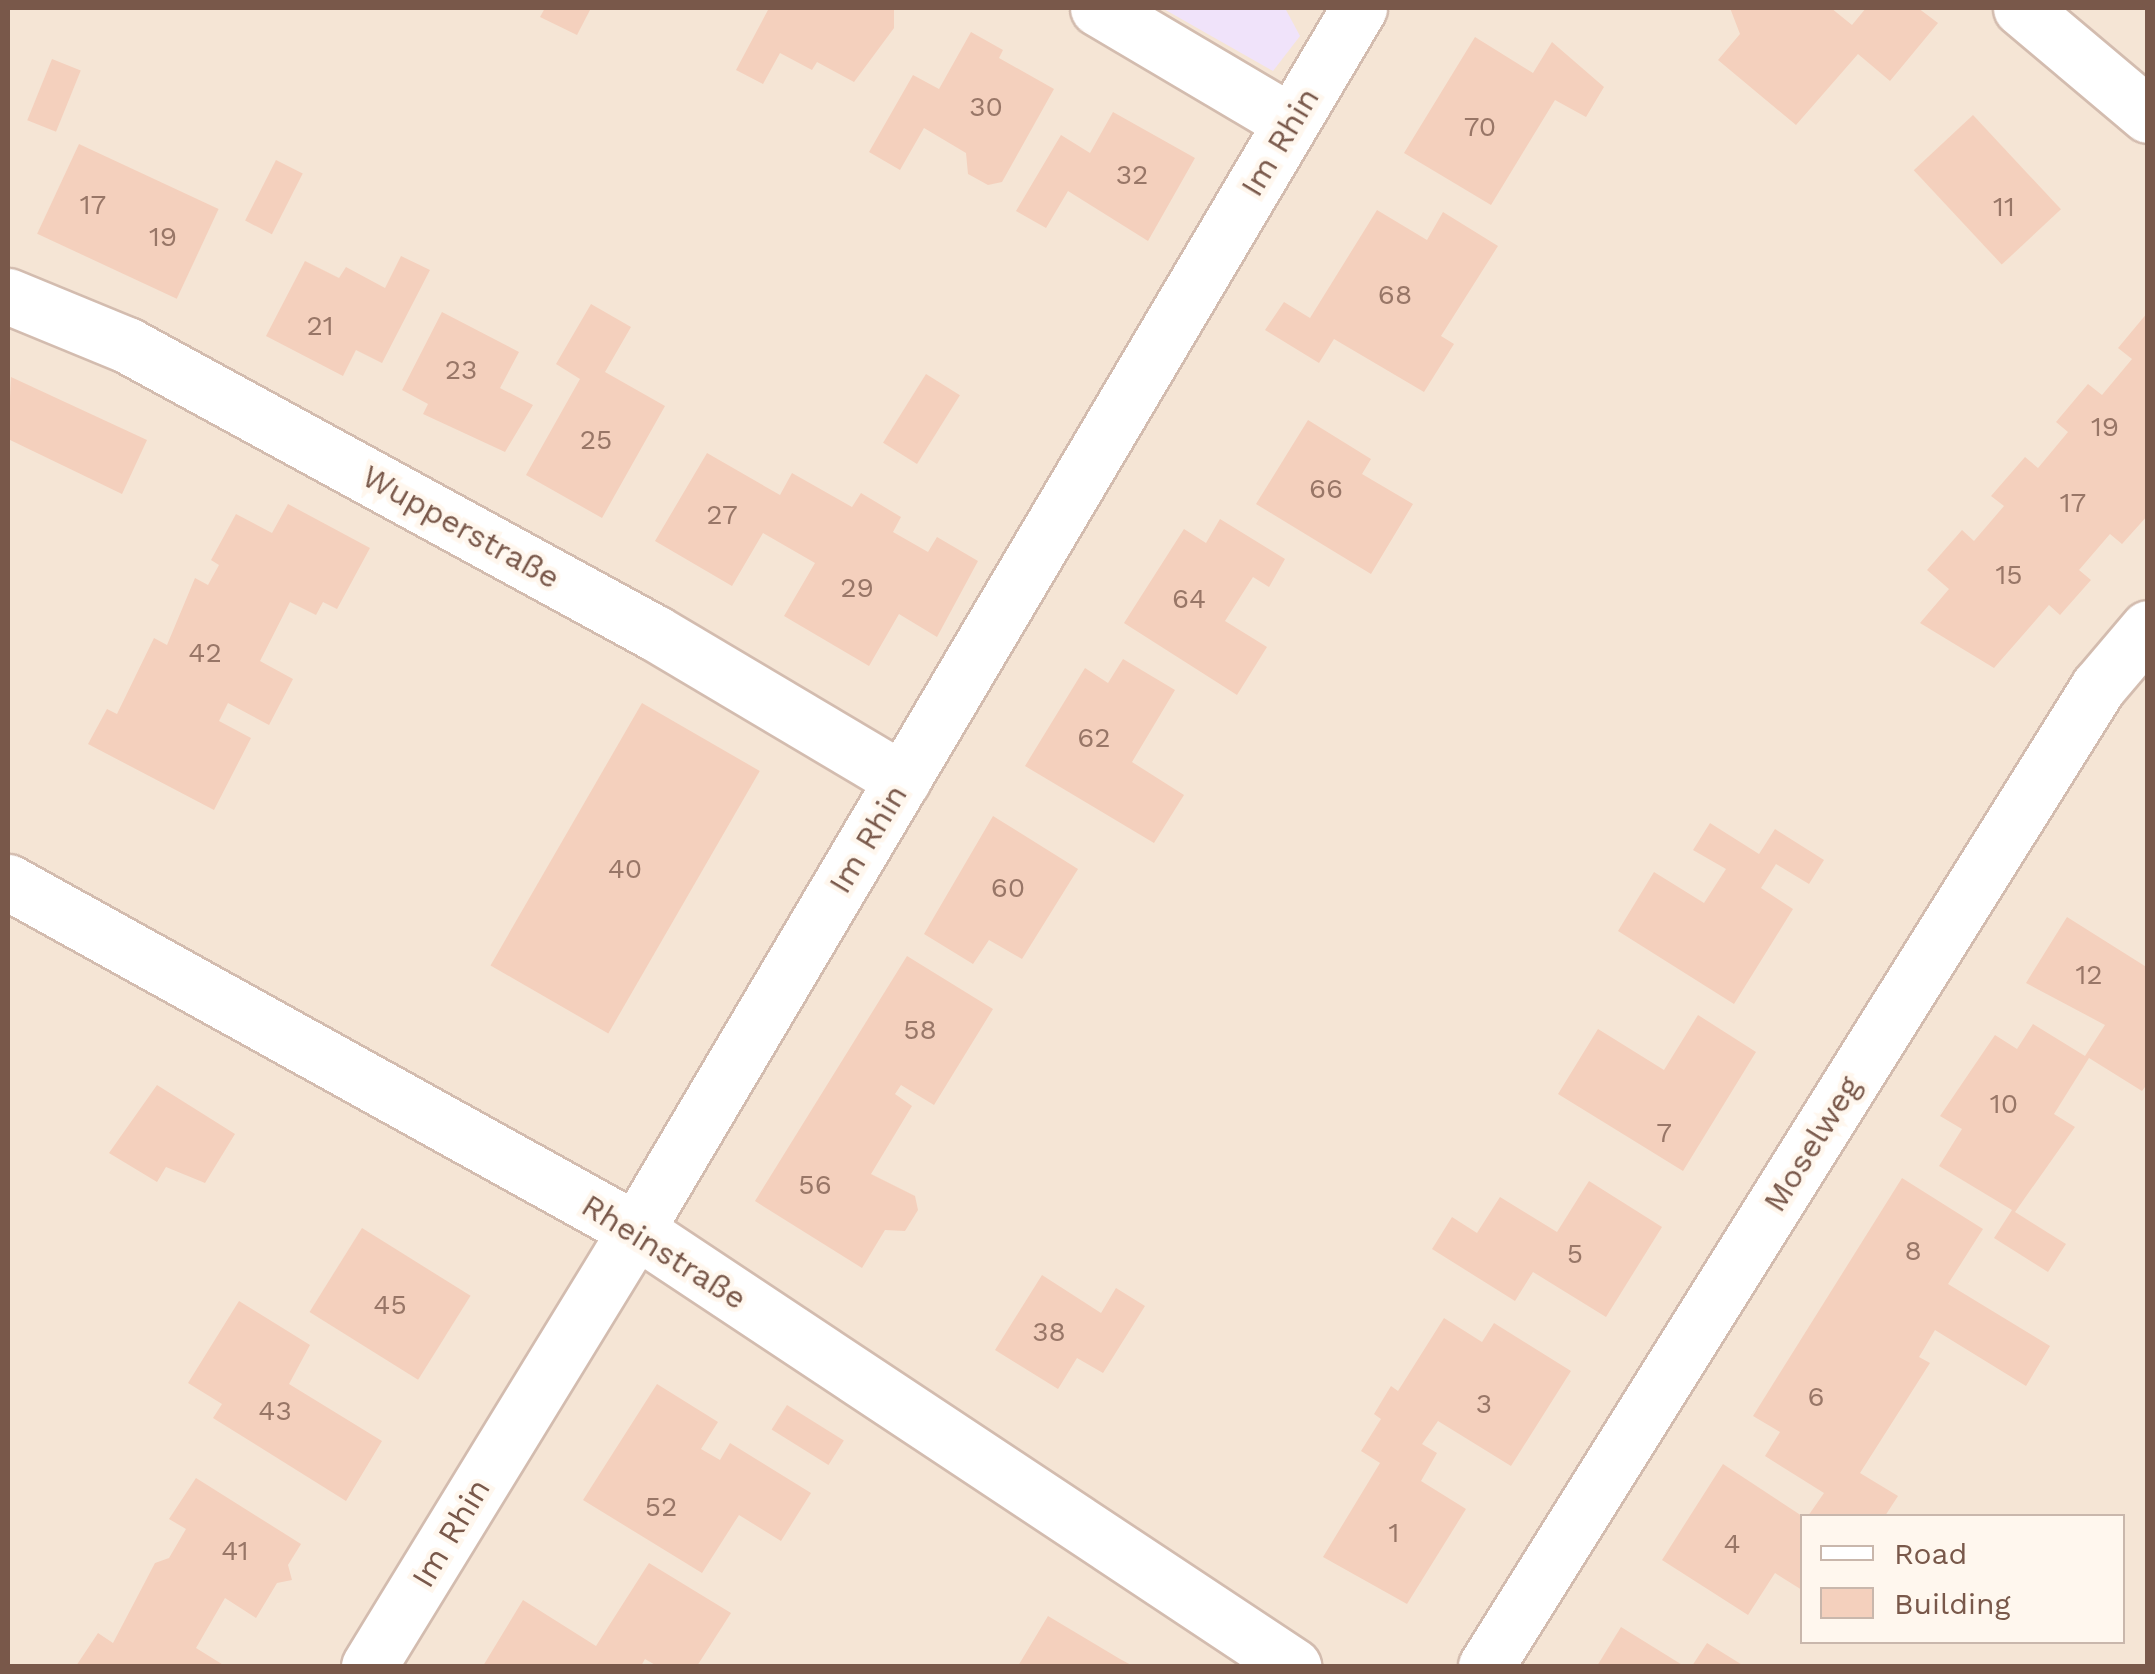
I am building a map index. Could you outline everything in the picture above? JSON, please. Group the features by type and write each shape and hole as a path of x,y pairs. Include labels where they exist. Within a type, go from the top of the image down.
{"street":[{"path":"1098,8 1291,122"},
{"name":"Im Rhin","path":"369,1666 636,1230 1360,8"},
{"path":"2022,8 2148,116"},
{"name":"Wupperstraße","path":"8,296 161,364 654,633 903,780"},
{"name":"Moselweg","path":"1486,1666 2098,686 2148,628"},
{"name":"Rheinstraße","path":"8,882 331,1067 636,1230 1293,1666"}],"shaded area":[{"path":"8,8 2147,8 2147,1666 8,1666"},
{"path":"1162,8 1285,8 1300,36 1273,71"}],"building":[{"path":"545,8 591,8 577,35 540,17"},
{"path":"769,8 894,8 894,28 854,82 817,62 812,70 780,53 763,84 736,70"},
{"path":"1730,8 1831,8 1852,25 1866,8 1918,8 1938,23 1890,81 1858,54 1796,125 1718,60 1740,34"},
{"path":"971,32 1003,50 999,58 1054,89 1002,182 988,185 968,174 966,153 924,128 900,170 869,152 913,75 939,89"},
{"path":"1475,37 1533,73 1552,42 1604,87 1586,117 1555,100 1491,205 1404,153"},
{"path":"52,59 81,71 56,132 27,120"},
{"path":"1113,112 1195,158 1148,241 1068,191 1046,228 1016,211 1061,135 1090,153"},
{"path":"1973,115 2061,209 2002,265 1914,170"},
{"path":"79,144 219,209 177,299 37,234"},
{"path":"276,160 303,174 272,234 245,221"},
{"path":"1377,210 1427,240 1443,212 1498,246 1441,336 1454,344 1424,392 1334,339 1319,363 1265,330 1284,302 1310,318"},
{"path":"401,256 430,270 382,363 356,350 343,376 266,336 305,261 339,278 346,267 385,288"},
{"path":"591,304 631,327 605,372 665,406 602,518 526,475 580,379 556,364"},
{"path":"442,312 519,352 500,388 533,405 505,452 423,414 428,404 402,390"},
{"path":"2148,312 2148,515 2122,544 2110,534 2079,570 2091,580 2060,615 2049,605 1994,668 1920,623 1949,589 1927,570 1962,530 1974,541 2004,506 1991,496 2025,457 2038,468 2068,432 2056,422 2088,384 2102,395 2132,359 2118,348"},
{"path":"926,374 960,395 917,464 883,443"},
{"path":"11,377 147,440 122,494 8,439"},
{"path":"1308,420 1371,459 1362,474 1413,504 1371,574 1256,504"},
{"path":"707,453 780,495 792,473 852,507 861,493 901,517 893,532 928,552 937,537 978,561 937,637 899,614 869,666 784,616 815,563 763,533 732,586 655,541"},
{"path":"288,504 370,548 337,609 323,602 316,615 290,602 260,661 293,679 269,725 228,703 219,721 251,738 214,810 88,744 107,709 117,714 154,638 167,645 195,578 208,585 219,565 211,560 236,514 272,533"},
{"path":"1220,519 1285,559 1269,587 1253,577 1225,621 1267,647 1237,695 1124,623 1184,529 1206,543"},
{"path":"1123,659 1175,690 1132,762 1184,795 1154,843 1025,766 1085,668 1108,683"},
{"path":"642,703 760,771 608,1033 490,965"},
{"path":"993,816 1078,869 1022,959 989,940 973,964 924,934"},
{"path":"1710,823 1759,854 1775,829 1824,860 1809,884 1776,864 1761,888 1793,909 1734,1004 1618,931 1654,872 1704,903 1726,869 1693,850"},
{"path":"2067,917 2148,968 2148,1083 2142,1091 2089,1058 2054,1114 2075,1127 2015,1212 2066,1244 2048,1272 1994,1238 2012,1210 1939,1166 1962,1129 1940,1116 1995,1035 2017,1049 2033,1024 2085,1056 2105,1025 2026,983"},
{"path":"907,956 993,1009 934,1105 901,1085 895,1094 912,1106 871,1174 915,1196 918,1210 905,1231 885,1230 862,1268 755,1201"},
{"path":"1698,1015 1756,1052 1683,1171 1558,1094 1598,1029 1664,1070"},
{"path":"157,1085 235,1134 205,1183 166,1167 157,1182 109,1153"},
{"path":"1902,1178 1983,1229 1948,1284 2050,1346 2026,1386 1935,1330 1919,1357 1930,1363 1860,1473 1898,1496 1886,1514 1809,1514 1824,1493 1765,1456 1780,1432 1753,1416"},
{"path":"1589,1181 1662,1227 1606,1317 1533,1272 1515,1301 1432,1249 1452,1217 1477,1233 1500,1197 1557,1232"},
{"path":"362,1228 471,1296 418,1380 310,1312"},
{"path":"1042,1275 1101,1313 1116,1288 1145,1306 1103,1373 1077,1358 1058,1389 995,1350"},
{"path":"239,1301 310,1345 289,1384 382,1441 346,1501 213,1418 222,1404 188,1383"},
{"path":"1444,1318 1482,1342 1494,1323 1571,1371 1511,1466 1438,1421 1422,1444 1437,1453 1421,1481 1466,1509 1407,1604 1323,1557 1380,1463 1361,1451 1381,1419 1374,1414 1391,1386 1398,1391"},
{"path":"657,1384 718,1422 701,1449 720,1460 730,1443 811,1493 781,1541 739,1515 702,1573 583,1500"},
{"path":"787,1405 844,1441 828,1465 772,1430"},
{"path":"1723,1464 1800,1515 1800,1589 1775,1573 1748,1615 1662,1560"},
{"path":"196,1478 301,1544 288,1565 292,1580 277,1583 256,1618 225,1598 196,1648 225,1666 76,1666 98,1633 113,1643 155,1563 169,1558 186,1529 169,1519"},
{"path":"649,1563 731,1613 697,1666 657,1666 645,1659 641,1666 483,1666 523,1600 596,1646"},
{"path":"1048,1616 1120,1659 1133,1666 1018,1666"},
{"path":"1621,1627 1684,1666 1597,1666"},
{"path":"1707,1643 1744,1666 1692,1666"}]}
